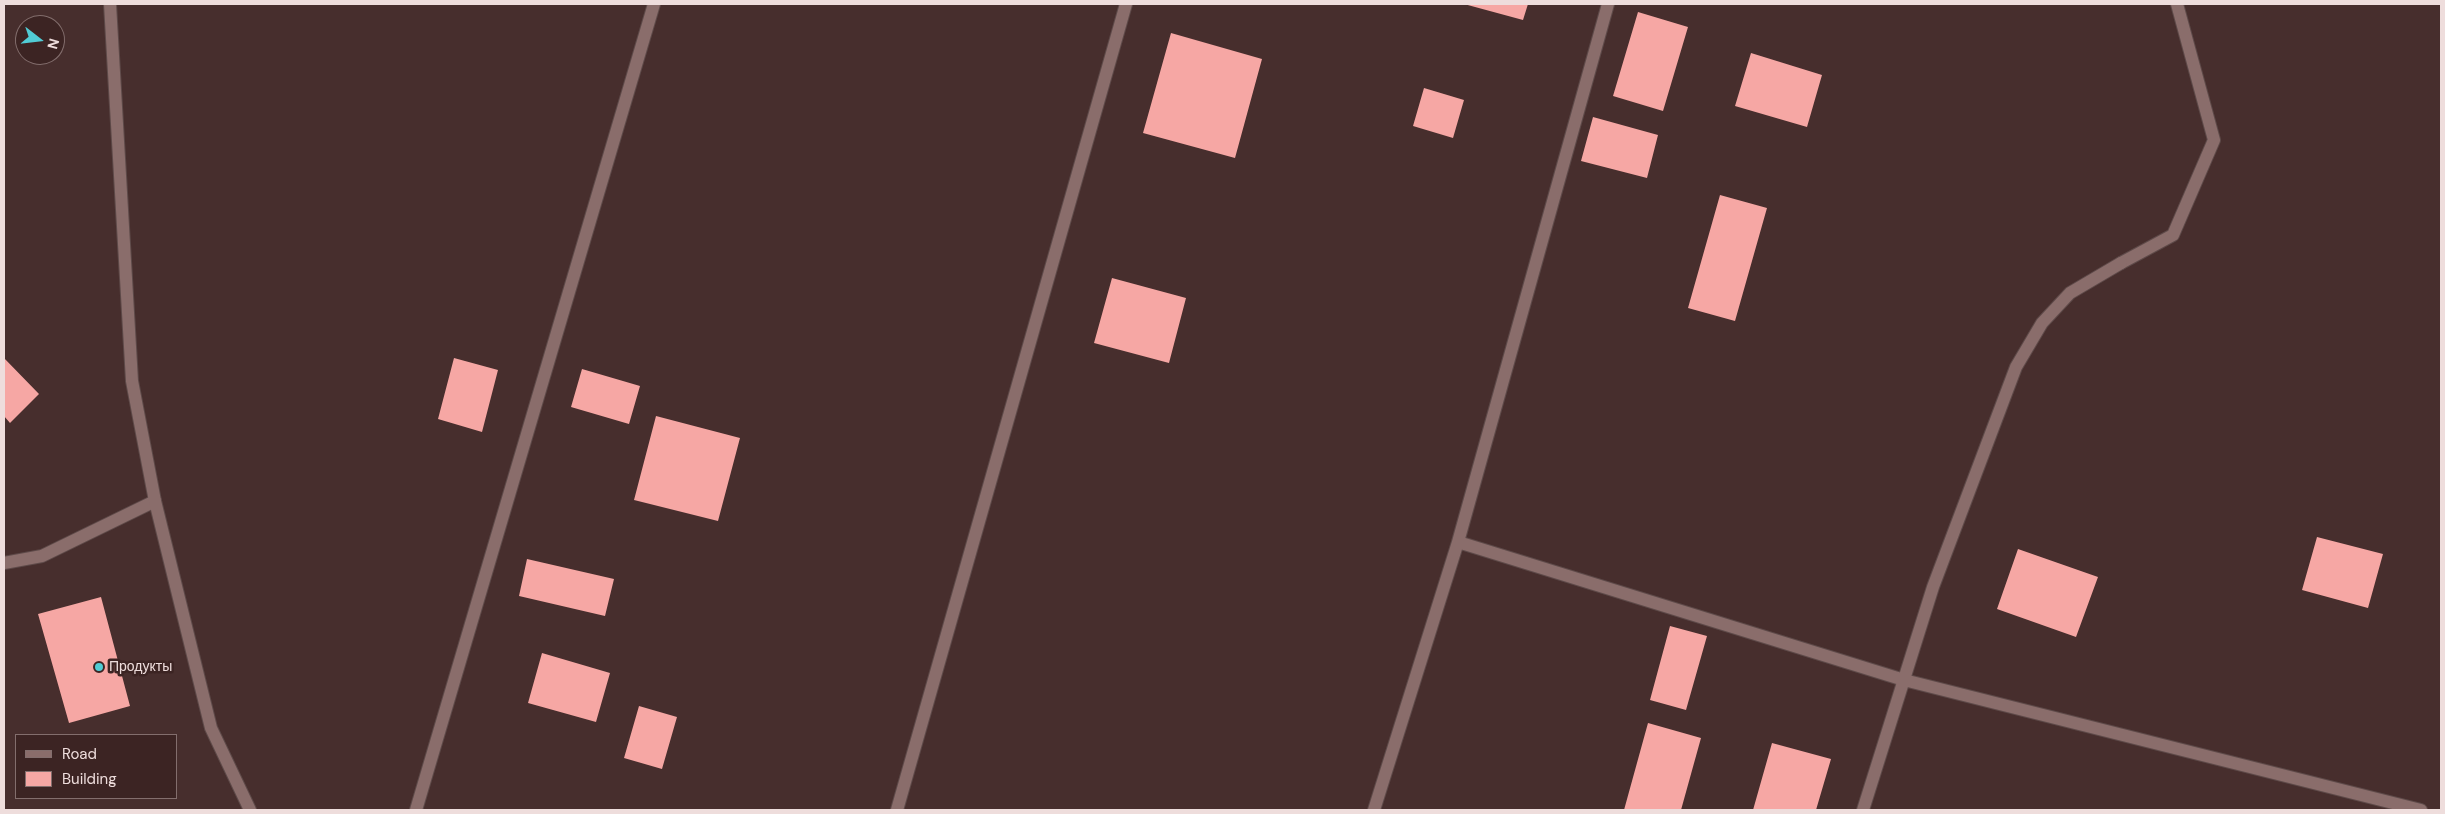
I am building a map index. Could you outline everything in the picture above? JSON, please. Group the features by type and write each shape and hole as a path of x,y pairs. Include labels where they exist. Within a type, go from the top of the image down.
{"street":[{"path":"110,4 132,381 155,501 211,728 250,810"},
{"path":"416,810 654,4"},
{"path":"897,810 1126,4"},
{"path":"1374,810 1458,542 1608,4"},
{"path":"1863,810 1933,587 2016,367 2042,323 2070,293 2173,235 2214,140 2177,4"},
{"path":"4,563 42,556 155,501"},
{"path":"1458,542 1904,680 2421,810"}],"building":[{"path":"1464,4 1528,4 1523,20"},
{"path":"1638,12 1688,27 1663,111 1613,96"},
{"path":"1171,33 1262,59 1235,158 1143,133"},
{"path":"1751,53 1822,75 1807,127 1735,106"},
{"path":"1424,88 1464,100 1453,138 1413,126"},
{"path":"1593,117 1658,135 1647,178 1581,161"},
{"path":"1720,195 1767,208 1735,321 1688,308"},
{"path":"1112,278 1186,298 1169,363 1094,343"},
{"path":"4,358 39,394 10,423 4,416"},
{"path":"454,358 498,370 482,432 438,419"},
{"path":"582,369 640,386 629,424 571,407"},
{"path":"656,416 740,438 718,521 634,500"},
{"path":"2317,537 2383,554 2368,608 2302,590"},
{"path":"2018,549 2098,577 2076,637 1997,609"},
{"path":"527,559 614,579 605,616 519,596"},
{"path":"101,597 130,706 69,723 38,614"},
{"path":"1670,626 1707,636 1686,710 1650,700"},
{"path":"542,653 610,673 596,722 528,703"},
{"path":"639,706 677,717 662,769 624,758"},
{"path":"1648,723 1701,738 1681,810 1624,810"},
{"path":"1772,743 1831,759 1816,810 1753,810"}],"place":[{"name":"Продукты","path":"99,667"}]}
